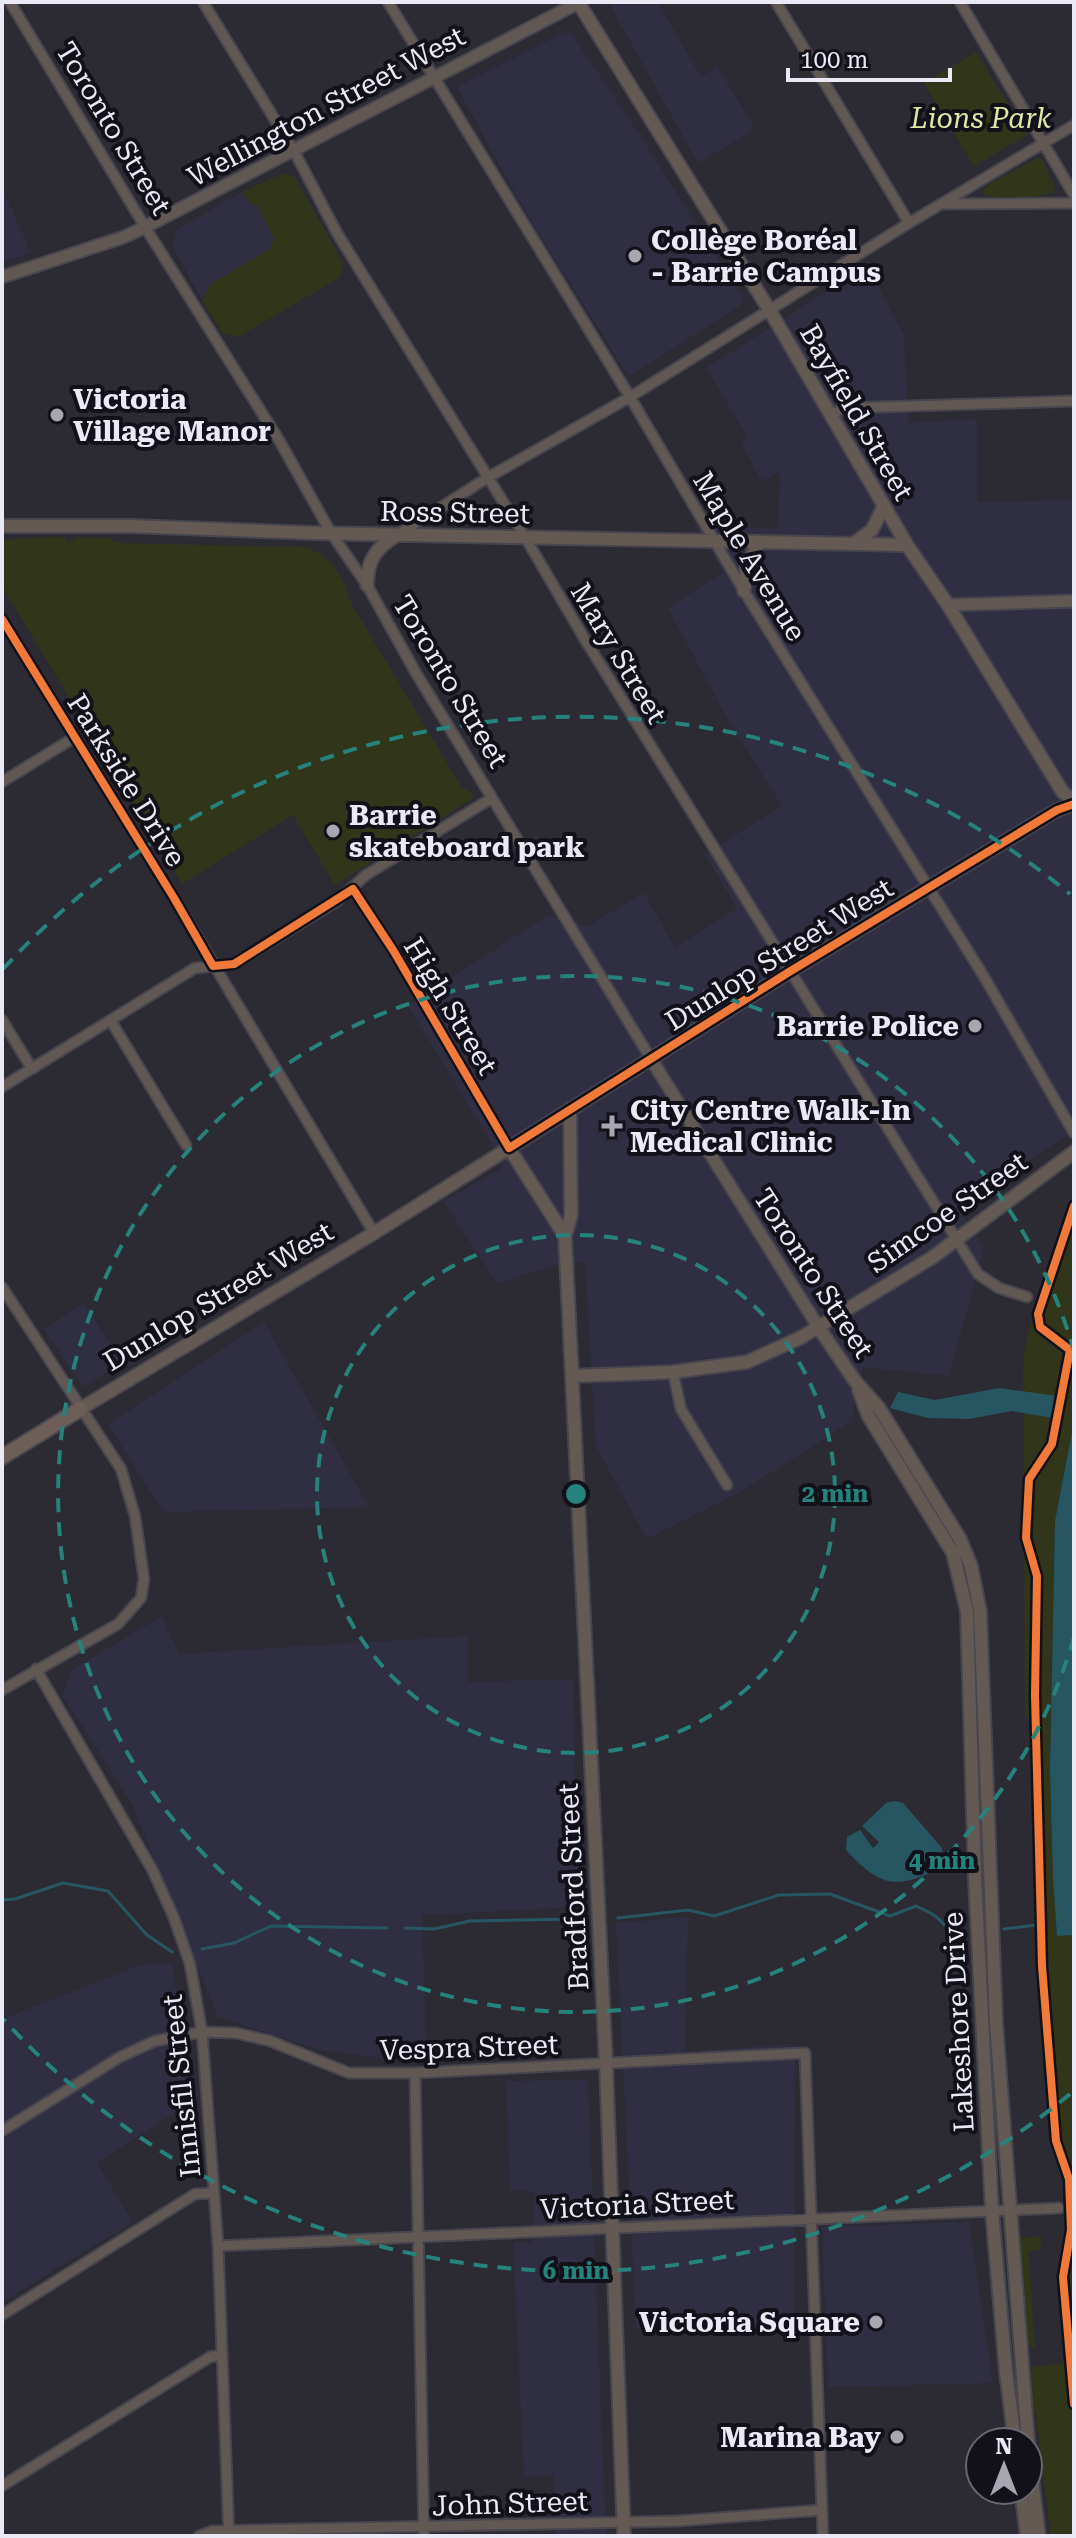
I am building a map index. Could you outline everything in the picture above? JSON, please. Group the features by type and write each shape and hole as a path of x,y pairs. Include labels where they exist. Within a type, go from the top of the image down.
{"main road":[{"name":"Bayfield Street","path":"579,2 770,311 907,545 948,605 1062,791 1074,803"},
{"path":"853,544 872,530 884,506"},
{"name":"Ross Street","path":"2,526 130,526 397,535 907,545"},
{"path":"367,585 369,562 397,535"},
{"path":"744,591 747,565 759,542"},
{"name":"Dunlop Street West","path":"2,1457 374,1233 789,972 1057,810 1074,803"},
{"name":"Bradford Street","path":"570,1109 571,1216 565,1236 606,2063 624,2536"},
{"name":"High Street","path":"509,1148 565,1236"},
{"name":"Simcoe Street","path":"573,1376 673,1372 747,1362 819,1328 957,1240 1074,1152"},
{"name":"Toronto Street","path":"819,1328 912,1458 966,1552 980,1611 996,2023 1009,2211"},
{"name":"Toronto Street","path":"855,1381 868,1415 953,1553"},
{"name":"Lakeshore Drive","path":"953,1553 964,1592 969,1631 973,1835 992,2211 1013,2426"},
{"path":"1009,2211 1027,2426"},
{"path":"1023,2506 1027,2536"},
{"path":"1035,2506 1039,2536"}],"street":[{"name":"Toronto Street","path":"10,2 145,227 279,440 331,533 367,585 651,1059 819,1328"},
{"name":"Mary Street","path":"203,2 294,151 337,233 789,972 978,1274 999,1288 1027,1297"},
{"name":"Maple Avenue","path":"388,2 630,397 713,541 929,888 1074,1133"},
{"name":"Wellington Street West","path":"2,277 124,237 145,227 579,2"},
{"path":"776,2 909,223"},
{"path":"960,2 1074,195"},
{"path":"397,535 487,478 630,397 909,223 1074,125"},
{"path":"942,204 1074,203"},
{"path":"830,415 845,408 1074,401"},
{"path":"948,605 1074,601"},
{"name":"Parkside Drive","path":"2,619 374,1233"},
{"path":"2,782 75,737"},
{"path":"2,1087 195,968 234,964 353,889 366,875 492,798"},
{"name":"High Street","path":"353,889 393,950 509,1148"},
{"path":"2,1020 32,1069"},
{"path":"111,1021 186,1145"},
{"path":"2,1287 111,1452 127,1484 143,1563 141,1598 118,1624 2,1690"},
{"path":"673,1372 681,1409 727,1485"},
{"name":"Innisfil Street","path":"36,1669 153,1871 190,1964 202,2032 218,2246 229,2534"},
{"name":"Vespra Street","path":"2,2131 120,2057 155,2041 202,2032 236,2033 270,2041 349,2073 415,2073 805,2053 810,2219"},
{"path":"415,2073 424,2532"},
{"path":"2,2315 195,2194 214,2193"},
{"name":"Victoria Street","path":"218,2246 1059,2208"},
{"path":"810,2219 823,2536"},
{"path":"2,2486 210,2357 222,2355"},
{"name":"John Street","path":"199,2536 212,2531 229,2534 424,2532 822,2510"}],"shaded area":[{"path":"618,2 658,2 701,77 717,66 755,129 698,163 611,7"},
{"path":"569,30 644,141 745,302 629,377 525,211 457,87"},
{"path":"2,186 31,253 2,262"},
{"path":"242,192 251,205 258,206 274,238 270,249 212,283 202,300 172,245 176,230"},
{"path":"867,266 904,335 909,423 977,419 977,502 1074,500 1074,1131 958,1208 984,1248 949,1376 863,1367 851,1422 740,1492 647,1539 596,1447 585,1261 556,1265 497,1283 443,1201 503,1168 489,1139 408,1006 548,915 587,926 644,893 675,947 737,909 705,854 782,806 728,720 668,608 723,572 694,525 778,529 780,472 761,481 741,442 747,436 706,368"},
{"path":"84,1303 123,1363 83,1387 44,1329"},
{"path":"264,1322 369,1507 163,1512 108,1424"},
{"path":"162,1616 179,1654 468,1636 468,1682 573,1679 578,1907 422,1915 427,2064 321,2050 218,2017 132,1804 63,1696 71,1670"},
{"path":"688,1917 685,2052 795,2044 794,2324 636,2328 616,1923"},
{"path":"172,1963 198,2098 97,2163 133,2222 2,2302 2,2019 141,1965"},
{"path":"588,2080 606,2536 556,2536 553,2475 524,2477 513,2243 533,2242 534,2191 510,2191 506,2081"},
{"path":"969,2222 993,2383 828,2387 822,2227"}],"green space":[{"name":"Lions Park","path":"976,52 1027,135 974,166 924,83"},
{"path":"1037,158 1043,160 1056,190 1022,197 984,195 984,189 990,184"},
{"path":"282,174 294,176 344,264 339,278 238,337 223,334 202,300 212,283 270,249 274,238 258,206 252,205 242,192"},
{"path":"66,537 66,541 74,541 74,537 107,538 120,543 305,547 314,550 336,569 351,603 462,788 470,791 473,796 471,800 335,885 293,815 182,884 2,586 2,540"},
{"path":"1074,1209 1074,1422 1055,1521 1050,1745 1057,1935 1074,1935 1074,2536 1051,2536 1044,2480 1044,2426 1037,2426 1030,2391 1033,2367 1069,2362 1061,2269 1065,2251 1064,2172 1054,2149 1037,1956 1035,1719 1025,1717 1023,1365 1041,1284"},
{"path":"1041,2236 1042,2249 1029,2251 1035,2349 1026,2342 1020,2238"}],"water":[{"path":"999,1388 1064,1397 1059,1419 1012,1411 969,1419 928,1418 890,1408 898,1392 935,1400"},
{"path":"1074,1422 1074,1935 1057,1936 1050,1768 1055,1521"},
{"path":"886,1803 903,1803 942,1848 936,1870 908,1881 887,1881 877,1877 846,1850 847,1837 860,1830 873,1848 879,1842 862,1826"}],"waterway":[{"path":"2,1900 15,1899 63,1883 108,1891 147,1935 172,1952"},
{"path":"618,1918 688,1910 714,1916 779,1895 830,1894 890,1916 916,1906 950,1929 963,1932"},
{"path":"405,1928 434,1929 470,1921 576,1919"},
{"path":"1004,1929 1037,1925"},
{"path":"202,1949 234,1943 271,1926 387,1928"}],"cycle path":[{"path":"2,619 213,966 234,964 353,889 393,950 509,1148 789,972 1057,810 1074,804"},
{"path":"1074,1206 1038,1314 1040,1327 1070,1350 1052,1444 1029,1479 1026,1538 1037,1576 1035,1695 1042,1966 1056,2141 1069,2179 1071,2230 1063,2277 1074,2404"}],"place":[{"name":"Collège Boréal - Barrie Campus","path":"635,256"},
{"name":"Victoria Village Manor","path":"57,415"},
{"name":"Barrie skateboard park","path":"333,831"},
{"name":"Barrie Police","path":"975,1026"},
{"name":"City Centre Walk-In Medical Clinic","path":"612,1126"},
{"name":"Victoria Square","path":"876,2322"},
{"name":"Marina Bay","path":"897,2437"}]}
